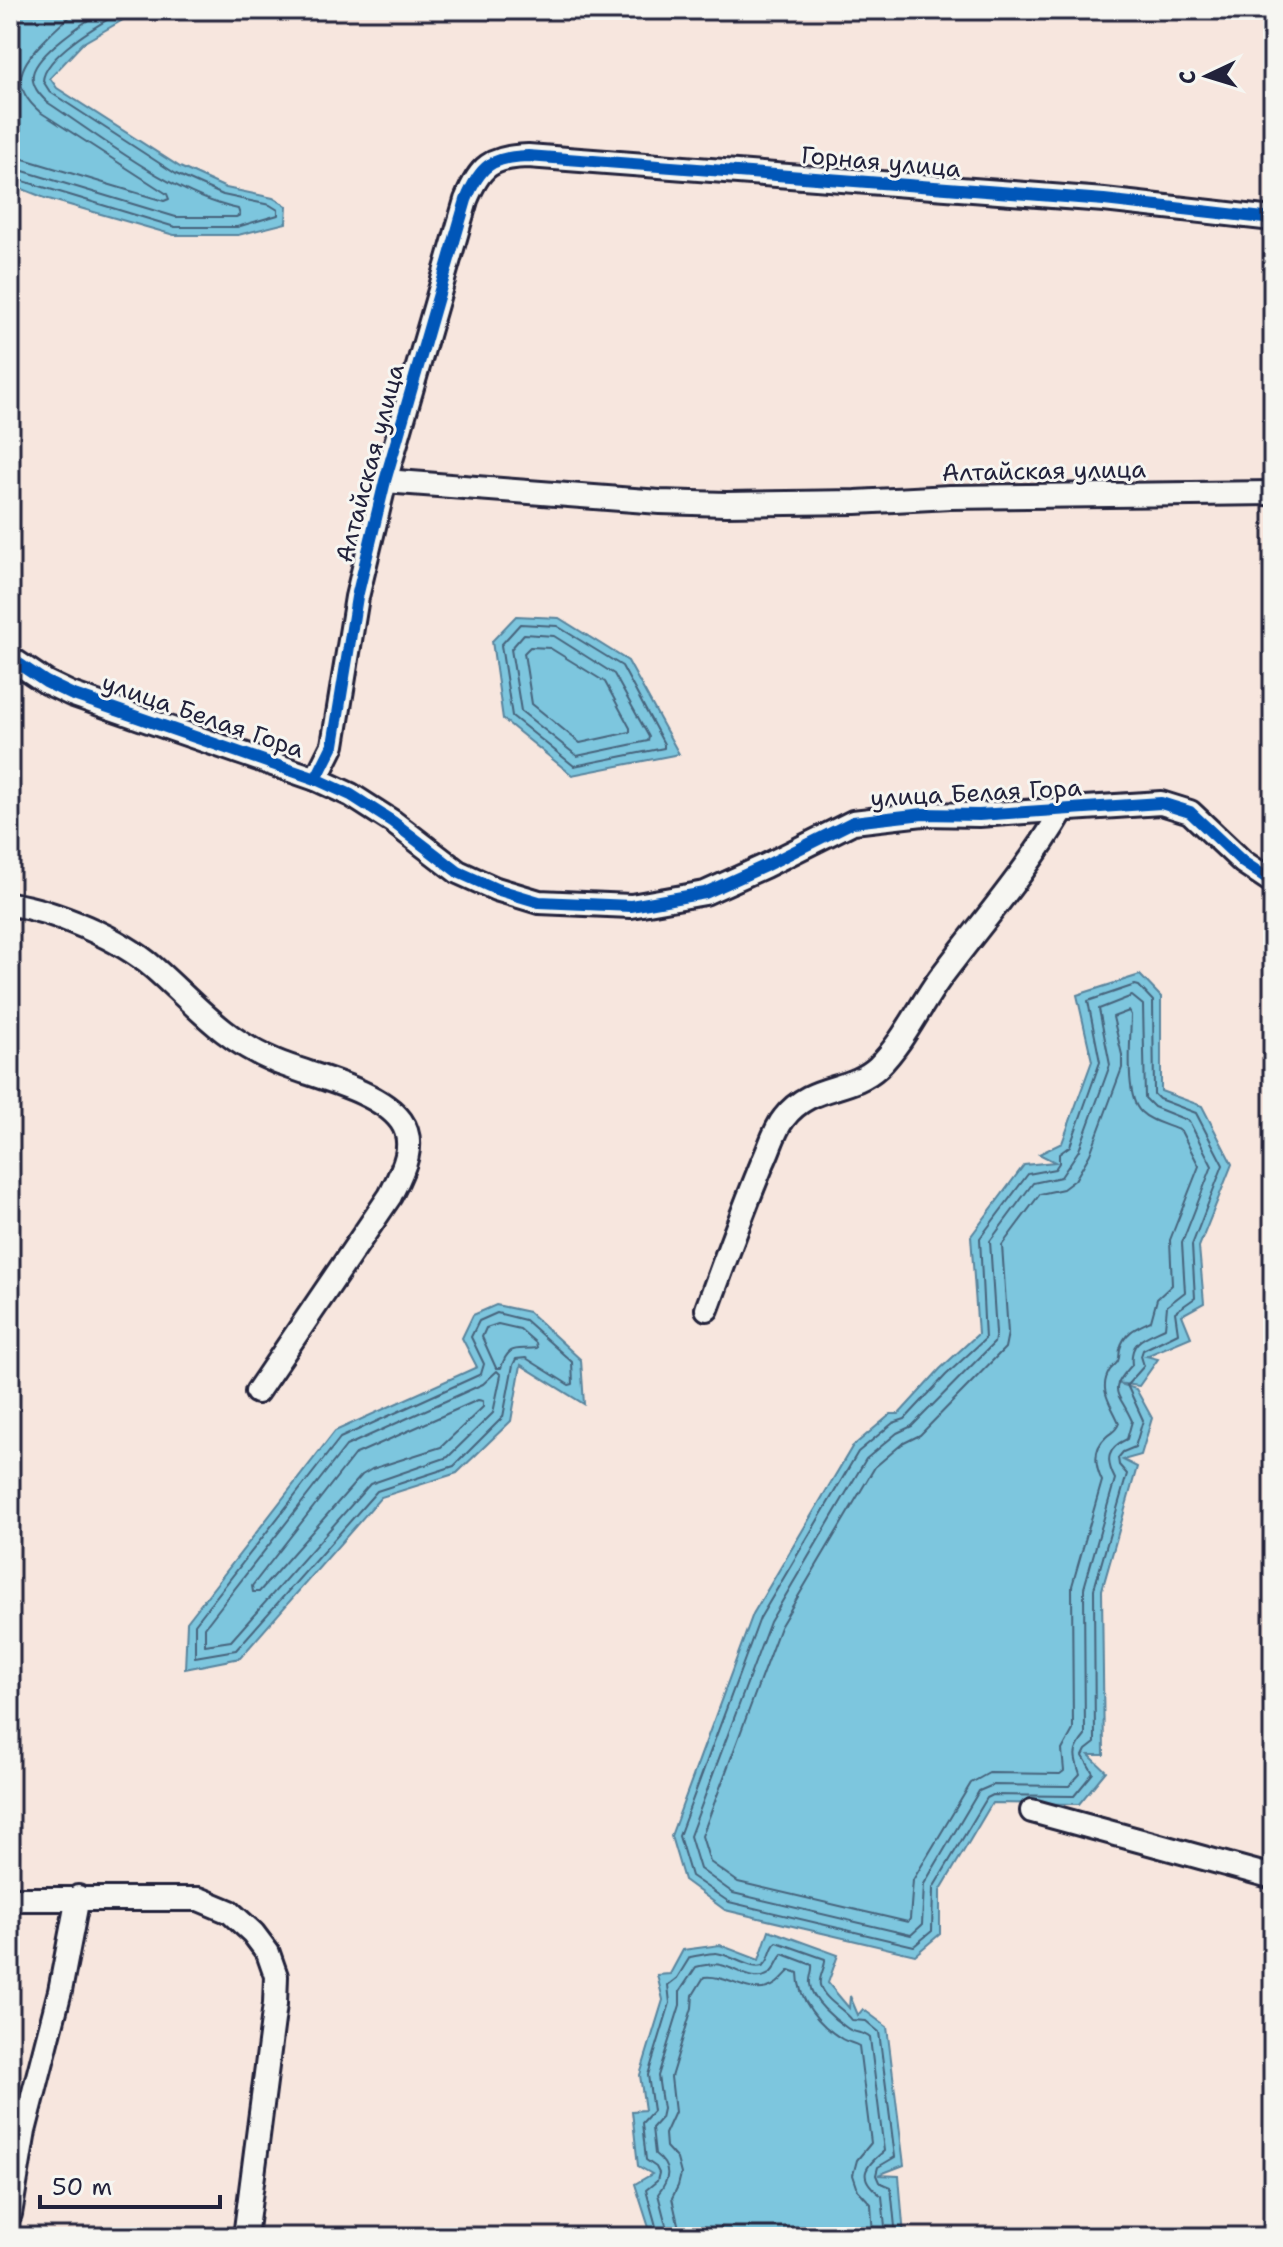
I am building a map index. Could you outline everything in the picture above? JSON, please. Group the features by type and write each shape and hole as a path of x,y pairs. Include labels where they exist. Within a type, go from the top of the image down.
{"street":[{"name":"Горная улица","path":"487,165 506,156 528,156 1104,200 1273,219"},
{"name":"Алтайская улица","path":"316,779 333,745 357,597 385,481 466,200 476,176 487,165"},
{"name":"Алтайская улица","path":"385,481 660,502 739,504 950,497 1273,493"},
{"name":"улица Белая Гора","path":"10,658 71,694 316,779 351,795 393,822 458,872 496,889 539,902 631,906 705,893 853,822 923,814 979,815 1161,803 1190,812 1243,862 1273,882"},
{"path":"707,1309 781,1122 794,1105 812,1094 846,1084 874,1070 891,1053 938,981 1040,849 1062,811"},
{"path":"10,904 98,932 152,966 204,1017 243,1045 275,1061 353,1089 387,1108 402,1122 407,1141 406,1164 390,1196 257,1392"},
{"path":"1032,1811 1273,1877"},
{"path":"10,2214 24,2131 60,1991 78,1897"},
{"path":"10,1899 199,1899 230,1912 253,1933 268,1953 276,1976 275,2004 245,2237"}],"water":[{"path":"10,10 140,10 83,43 50,78 57,88 180,167 226,188 273,198 287,206 286,223 238,235 174,235 45,198 10,184"},
{"path":"516,616 559,618 628,661 679,754 572,775 503,719 492,641"},
{"path":"1140,975 1161,997 1161,1091 1202,1106 1232,1164 1199,1247 1204,1303 1182,1315 1191,1337 1146,1356 1158,1359 1139,1386 1117,1383 1136,1389 1152,1418 1141,1455 1123,1460 1137,1467 1102,1590 1104,1755 1089,1755 1106,1771 1079,1804 992,1803 940,1891 940,1934 915,1955 725,1910 684,1880 671,1836 753,1614 852,1447 891,1414 899,1414 940,1369 978,1334 971,1236 1024,1165 1055,1162 1039,1154 1062,1143 1092,1061 1077,995"},
{"path":"496,1305 529,1312 581,1360 584,1404 521,1365 511,1421 457,1473 381,1497 240,1658 185,1669 187,1622 335,1431 477,1367 462,1338 473,1315"},
{"path":"769,1930 838,1955 828,1983 849,2008 850,1996 858,2015 863,2009 887,2027 904,2165 878,2175 899,2176 904,2237 652,2237 635,2184 652,2174 638,2166 632,2111 645,2110 640,2075 663,2000 657,1975 670,1974 683,1950 720,1945 759,1960"}],"cycle path":[{"path":"316,779 333,745 357,597 385,481 466,200 482,171 496,161 528,156 1104,200 1273,219"},
{"path":"10,658 71,694 316,779 351,795 393,822 458,872 496,889 539,902 631,906 705,893 853,822 923,814 979,815 1161,803 1190,812 1243,862 1273,882"}]}
